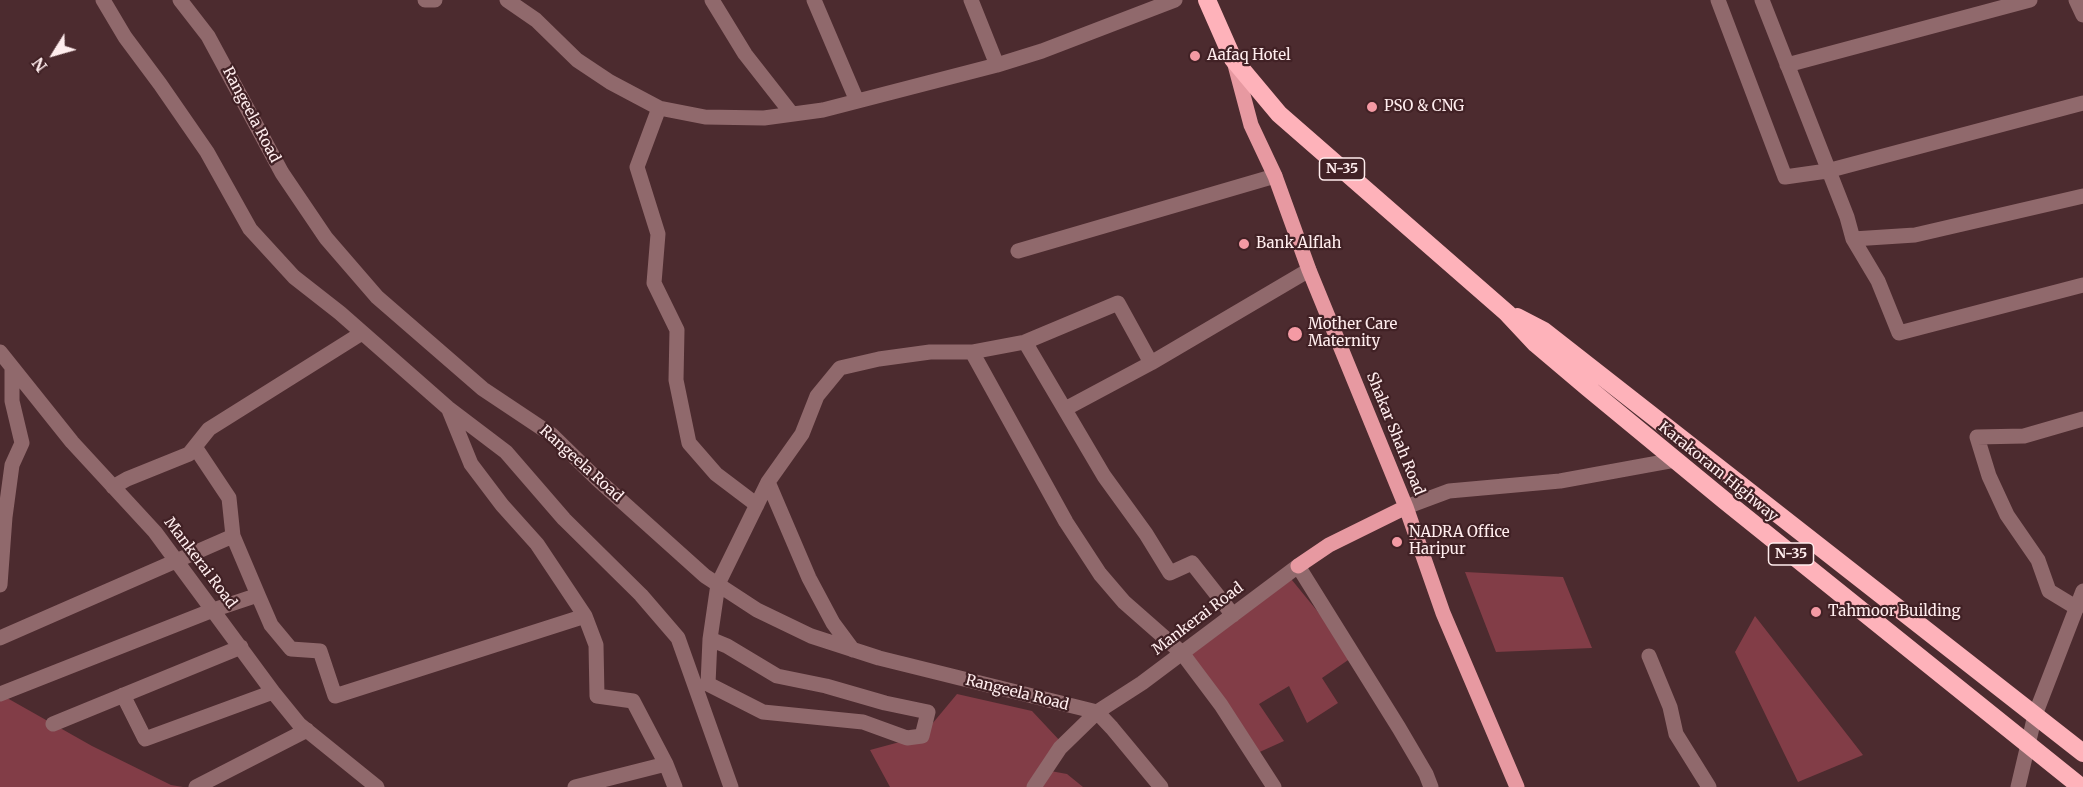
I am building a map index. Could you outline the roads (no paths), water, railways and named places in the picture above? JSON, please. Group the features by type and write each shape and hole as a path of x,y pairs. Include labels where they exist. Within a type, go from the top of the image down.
{"highway":[{"name":"Karakoram Highway","path":"1207,0 1233,60 1280,114 1507,313 1536,344 1675,460 2081,787"},
{"name":"Karakoram Highway","path":"1507,313 1544,331 2083,753"}],"main road":[{"name":"Shakar Shah Road","path":"1233,60 1251,125 1275,176 1309,270 1406,507 1443,613 1517,787"},
{"name":"Mankerai Road","path":"1298,566 1329,545 1406,507"}],"street":[{"path":"103,0 125,37 207,152 250,229 294,277 340,313 448,408 506,452 564,519 641,596 678,638 731,787"},
{"name":"Rangeela Road","path":"180,0 208,36 282,173 326,238 377,297 483,389 552,435 597,479 705,576 757,610 811,636 889,661 1097,712"},
{"path":"424,0 435,0"},
{"path":"507,0 536,20 577,60 610,82 659,108 705,117 764,118 823,110 997,65 1042,51 1175,0"},
{"path":"712,0 745,54 792,114"},
{"path":"814,0 857,101"},
{"path":"971,0 997,65"},
{"path":"1718,0 1785,177 1827,171 2083,103"},
{"path":"1761,0 1847,217 1853,239 1878,281 1899,333 2083,285"},
{"path":"1787,65 2030,0"},
{"path":"2076,0 2083,15"},
{"path":"659,108 637,166 658,234 654,283 677,330 676,380 689,443 716,474 757,505"},
{"path":"1018,251 1275,176"},
{"path":"1853,239 1915,236 2083,196"},
{"path":"1065,409 1151,363 1309,270"},
{"path":"710,639 727,646 777,676 928,712 922,736 906,738 863,722 763,712 708,684 710,639 718,585 768,482 802,434 817,396 840,368 879,358 930,352 972,352 1025,342 1118,303 1151,363"},
{"path":"113,487 189,454 209,429 362,333"},
{"path":"1025,342 1104,476 1146,534 1170,573 1192,563 1233,615"},
{"name":"Mankerai Road","path":"0,352 72,442 155,532 299,724 377,787"},
{"path":"972,352 1066,522 1100,574 1124,602 1182,653 1221,705 1274,787"},
{"path":"0,585 4,517 12,465 22,443 12,401 12,367"},
{"path":"448,408 471,464 502,505 537,544 585,615 596,645 597,696 633,701 666,764 675,787"},
{"path":"2077,608 2049,591 2038,560 2007,515 1989,476 1977,437 2024,436 2083,420"},
{"path":"195,447 229,498 233,536 271,625 291,649 320,651 335,696 585,615"},
{"path":"1406,507 1449,491 1560,481 1675,460"},
{"path":"768,482 809,578 833,623 853,650"},
{"path":"0,638 233,536"},
{"path":"1298,566 1399,728 1426,774 1431,787"},
{"name":"Mankerai Road","path":"1034,787 1060,748 1097,712 1143,683 1298,566"},
{"path":"2018,787 2035,716 2083,591"},
{"path":"0,694 213,610 258,595"},
{"path":"53,724 242,647"},
{"path":"1649,656 1670,707 1676,734 1708,787"},
{"path":"123,695 145,739 273,692"},
{"path":"1097,712 1161,787"},
{"path":"196,787 307,730"},
{"path":"575,787 666,764"}],"place":[{"name":"Aafaq Hotel","path":"1195,56"},
{"name":"PSO & CNG","path":"1372,107"},
{"name":"Bank Alflah","path":"1244,244"},
{"name":"Mother Care Maternity","path":"1295,334"},
{"name":"NADRA Office Haripur","path":"1397,542"},
{"name":"Tahmoor Building","path":"1816,612"}]}
